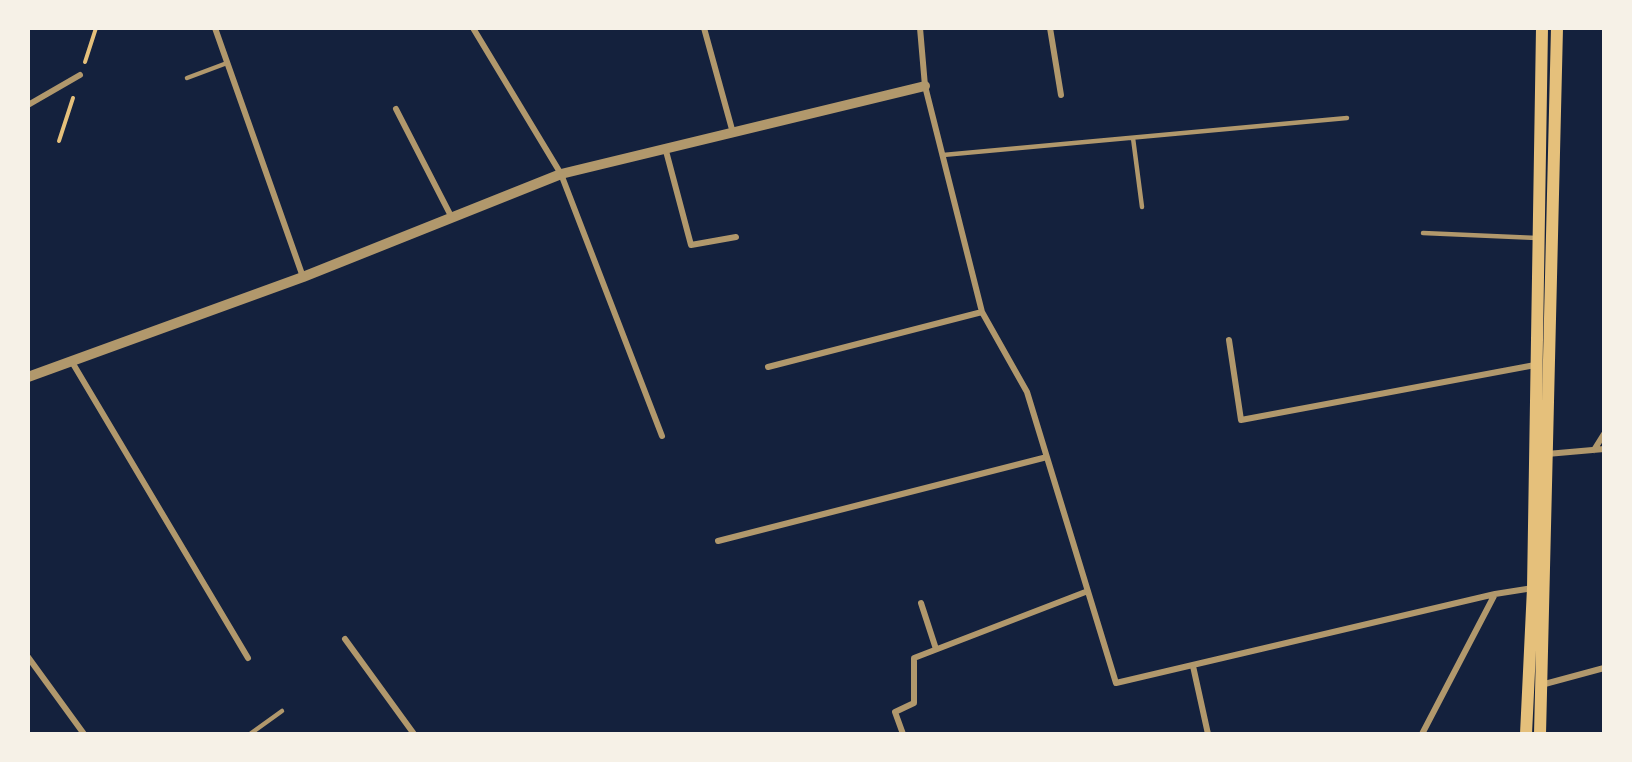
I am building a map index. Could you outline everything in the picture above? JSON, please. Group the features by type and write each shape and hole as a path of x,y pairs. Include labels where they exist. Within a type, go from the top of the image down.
{"main road":[{"path":"1526,734 1533,588 1542,28"},
{"path":"1540,734 1557,28"}],"street":[{"path":"215,28 303,277"},
{"path":"473,28 561,174 662,436"},
{"path":"704,28 733,133"},
{"path":"920,28 925,86 982,312 1027,392 1116,683 1495,594 1533,588"},
{"path":"1050,28 1061,95"},
{"path":"28,105 80,75"},
{"path":"28,377 303,277 561,174 666,151 925,86"},
{"path":"396,109 452,218"},
{"path":"666,151 691,245 736,237"},
{"path":"768,367 982,312"},
{"path":"1229,340 1241,420 1535,365"},
{"path":"72,362 248,658"},
{"path":"1594,450 1604,434"},
{"path":"1546,454 1604,449"},
{"path":"718,541 1047,457"},
{"path":"903,734 895,712 914,704 914,658 1088,591"},
{"path":"1422,734 1495,594"},
{"path":"921,603 936,649"},
{"path":"345,639 414,734"},
{"path":"28,657 84,734"},
{"path":"1193,666 1208,734"},
{"path":"1541,685 1604,668"}],"lane":[{"path":"187,78 227,63"},
{"path":"943,155 1347,118"},
{"path":"1133,138 1142,207"},
{"path":"1423,233 1537,238"},
{"path":"250,734 282,711"}]}
